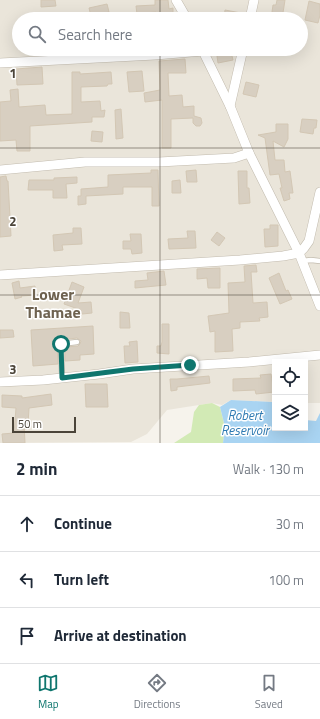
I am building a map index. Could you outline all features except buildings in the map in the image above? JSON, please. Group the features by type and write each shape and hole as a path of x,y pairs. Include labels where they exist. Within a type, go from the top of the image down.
{"street":[{"path":"176,0 183,12"},
{"path":"251,12 254,0"},
{"path":"0,63 140,56"},
{"path":"206,56 230,106 249,153 301,257 320,306"},
{"path":"230,106 241,56"},
{"path":"0,170 85,162 159,162 234,158 249,153"},
{"path":"301,257 304,248 309,241 320,192"},
{"path":"0,275 283,256 301,257"},
{"path":"0,382 62,378 141,368 248,362 320,355"}],"lane":[{"path":"301,257 320,261"},
{"path":"62,378 61,344 77,342"}],"shaded area":[{"path":"0,0 320,0 320,403 308,403 308,359 272,359 272,402 231,400 222,405 212,403 167,410 147,434 131,442 0,443"}],"green space":[{"path":"212,403 220,407 225,427 223,443 174,443 191,432 194,412 199,405"}],"water":[{"name":"Robert Reservoir","path":"231,400 272,402 272,431 308,431 308,420 316,421 320,413 320,443 223,443 225,427 220,407"}],"district":[{"name":"Lower Thamae","path":"53,303"}],"route":[{"path":"61,344 62,378 133,369 190,365"}]}
